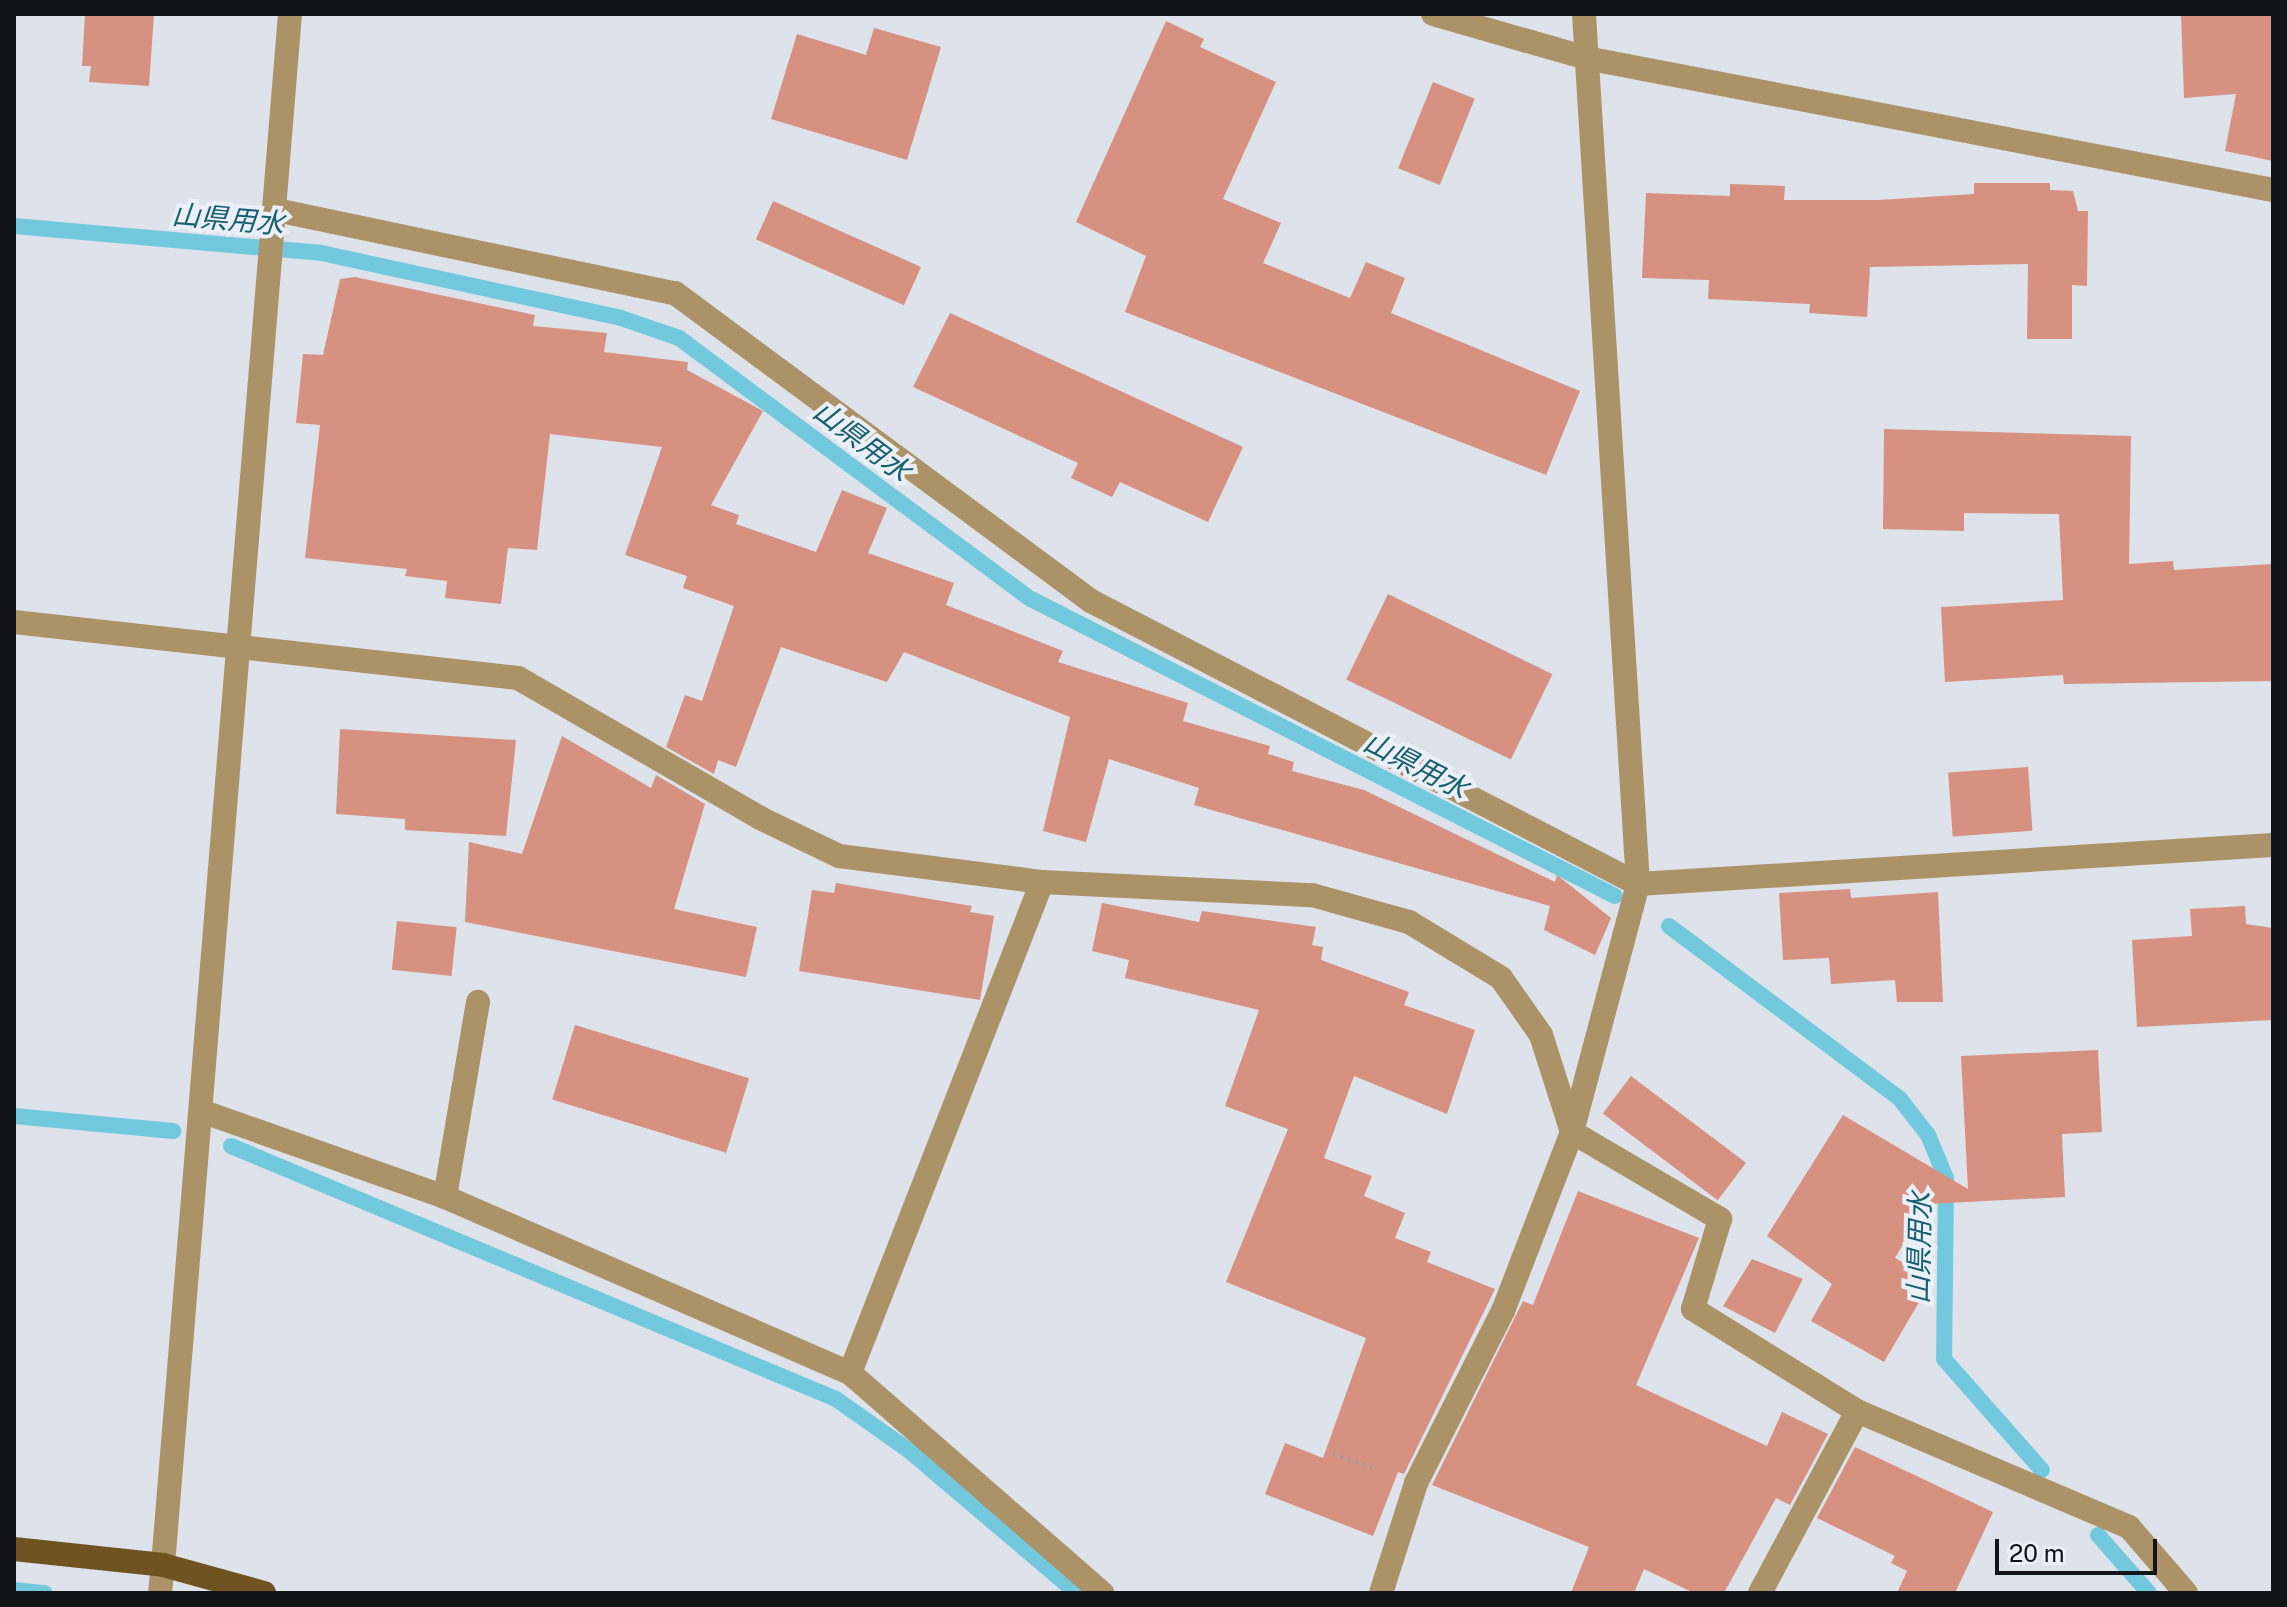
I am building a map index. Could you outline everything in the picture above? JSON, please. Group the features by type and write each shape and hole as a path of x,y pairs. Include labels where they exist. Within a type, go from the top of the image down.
{"main road":[{"path":"14,1549 163,1565 264,1593"}],"street":[{"path":"160,1593 243,647 290,14"},
{"path":"1433,14 1586,58 2273,190"},
{"path":"1381,1593 1416,1483 1503,1311 1572,1132 1638,884 1584,14"},
{"path":"276,210 675,293 1091,601 1638,884 2273,845"},
{"path":"14,622 518,678 760,818 839,856 1042,882 1312,895 1409,922 1501,978 1541,1035 1572,1132 1720,1219 1693,1309 1857,1411 2129,1527 2186,1593"},
{"path":"850,1373 1042,882"},
{"path":"445,1197 478,1002"},
{"path":"201,1111 445,1197 850,1373 1102,1593"},
{"path":"1760,1593 1857,1411"}],"building":[{"path":"85,14 154,14 149,86 89,82 91,66 82,66"},
{"path":"2181,14 2273,14 2273,161 2225,151 2236,94 2184,98"},
{"path":"1166,21 1204,39 1200,47 1276,82 1223,199 1281,223 1263,263 1350,298 1366,262 1405,278 1391,313 1580,391 1546,475 1125,312 1146,256 1076,222"},
{"path":"874,28 941,47 907,160 771,119 797,34 866,55"},
{"path":"1433,82 1475,99 1440,185 1398,168"},
{"path":"1974,183 2050,183 2050,190 2073,191 2078,211 2088,211 2087,286 2072,285 2072,339 2027,339 2028,264 1870,267 1867,317 1809,313 1810,304 1708,299 1709,280 1642,278 1646,193 1730,196 1730,184 1785,186 1784,200 1878,200 1974,194"},
{"path":"773,201 921,267 904,305 756,239"},
{"path":"355,277 535,315 533,326 607,333 604,352 688,362 687,370 763,411 711,505 739,515 736,524 816,552 842,490 887,508 868,553 954,583 946,605 1063,651 1058,662 1188,703 1183,721 1270,746 1268,754 1294,762 1292,771 1364,790 1555,882 1557,875 1611,918 1595,955 1544,930 1550,906 1194,805 1199,788 1109,759 1086,842 1043,831 1070,717 904,652 887,682 781,647 736,767 718,760 714,774 666,747 685,695 702,701 734,606 683,588 687,576 625,555 662,447 550,434 537,550 508,548 501,604 445,598 447,581 405,576 407,569 305,558 320,425 296,423 303,354 323,355 340,279"},
{"path":"950,313 1243,447 1208,522 1120,482 1112,497 1071,478 1078,463 913,387"},
{"path":"1884,429 2131,436 2129,564 2173,561 2174,570 2273,564 2273,681 2064,684 2063,675 1945,682 1941,607 2063,600 2059,514 1964,513 1964,531 1883,529"},
{"path":"1388,594 1552,674 1511,760 1346,679"},
{"path":"340,729 516,740 506,836 405,830 405,819 336,814"},
{"path":"562,736 651,788 656,775 705,804 674,909 757,927 746,977 465,922 469,842 522,854"},
{"path":"2028,767 2032,831 1953,836 1948,773"},
{"path":"836,883 972,906 970,912 994,916 980,1000 799,971 812,890 834,893"},
{"path":"1850,889 1851,898 1938,892 1943,1002 1897,1002 1895,980 1831,984 1829,958 1783,960 1779,893"},
{"path":"1102,903 1199,922 1202,911 1316,927 1312,945 1323,947 1321,960 1409,992 1404,1005 1475,1030 1447,1114 1354,1076 1324,1158 1372,1176 1364,1196 1405,1213 1395,1238 1431,1252 1427,1262 1495,1289 1404,1474 1398,1472 1373,1536 1265,1494 1285,1443 1323,1458 1366,1338 1226,1282 1288,1129 1225,1106 1259,1010 1125,978 1129,960 1092,951"},
{"path":"2245,906 2246,924 2273,928 2273,1020 2137,1027 2132,940 2192,936 2190,909"},
{"path":"397,921 457,927 452,976 392,970"},
{"path":"575,1025 749,1078 726,1153 552,1100"},
{"path":"2098,1050 2102,1132 2062,1134 2065,1197 1927,1204 1895,1258 1932,1280 1884,1362 1811,1321 1832,1284 1767,1236 1843,1115 1968,1189 1961,1056"},
{"path":"1631,1076 1746,1163 1718,1200 1603,1114"},
{"path":"1578,1191 1699,1238 1636,1385 1767,1446 1782,1412 1828,1434 1790,1505 1776,1498 1724,1593 1694,1593 1644,1569 1634,1593 1571,1593 1589,1547 1432,1485 1523,1301 1533,1305"},
{"path":"1752,1259 1803,1279 1775,1333 1723,1306"},
{"path":"1855,1447 1993,1512 1955,1593 1897,1593 1907,1571 1891,1563 1895,1556 1817,1518"}],"waterway":[{"name":"山県用水","path":"14,226 321,253 621,318 679,338 1031,599 1615,896"},
{"name":"山県用水","path":"1669,926 1900,1099 1928,1135 1946,1178 1944,1359 2042,1470"},
{"path":"14,1116 173,1131"},
{"path":"231,1146 836,1399 907,1449 1077,1593"},
{"name":"山県用水","path":"2098,1535 2149,1593"},
{"path":"14,1590 45,1593"}]}
